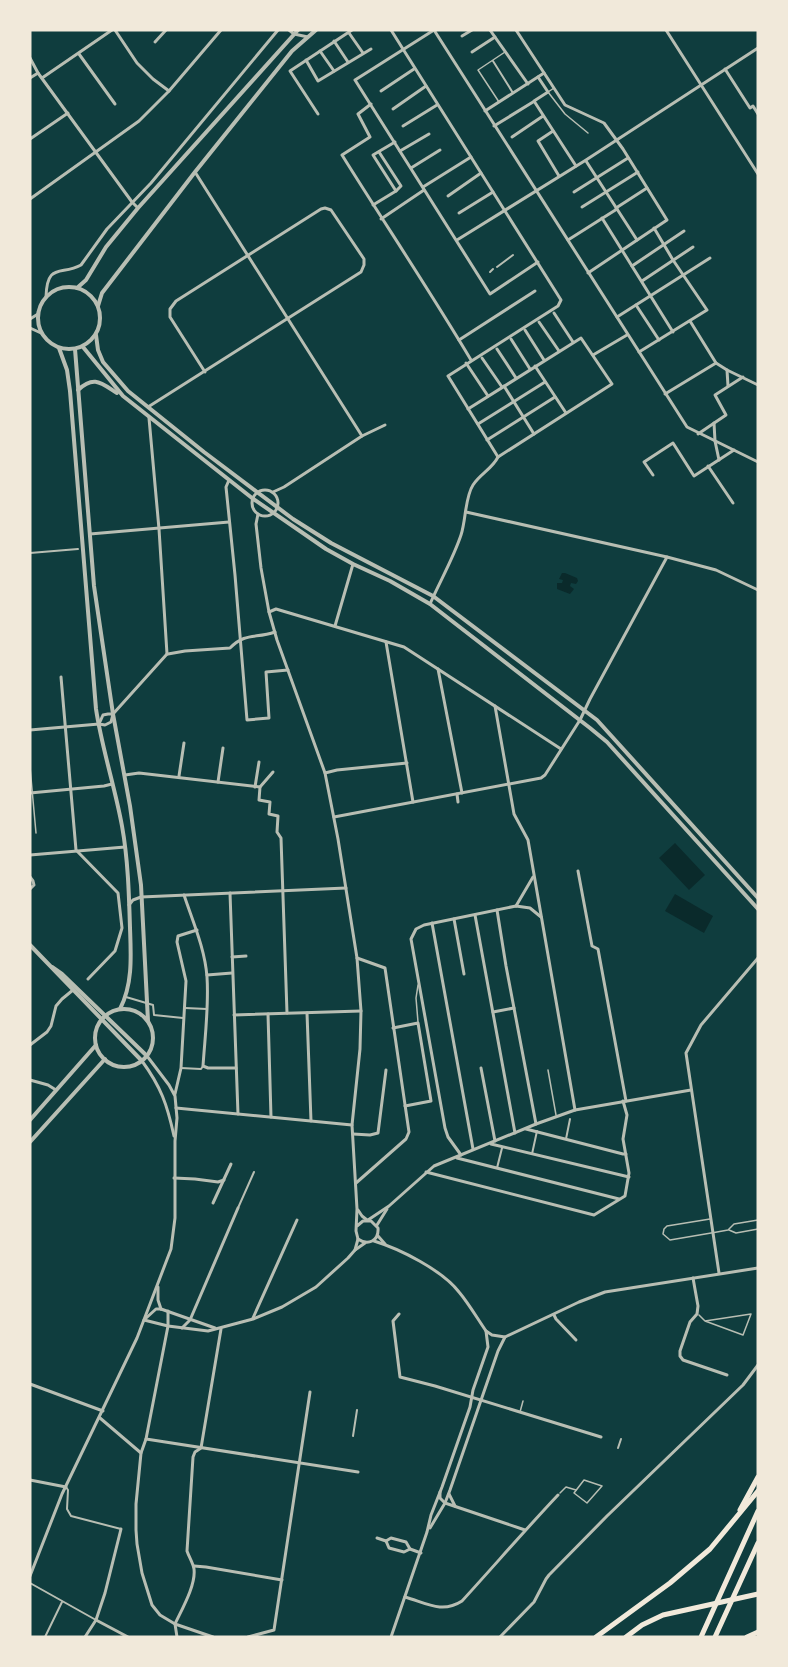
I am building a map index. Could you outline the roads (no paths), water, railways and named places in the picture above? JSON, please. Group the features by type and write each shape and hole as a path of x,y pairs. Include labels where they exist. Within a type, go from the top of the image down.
{"highway":[{"path":"732,1524 758,1477"},
{"path":"597,1637 711,1549 758,1491"},
{"path":"700,1637 758,1511"},
{"path":"715,1637 758,1543"},
{"path":"626,1637 642,1625 663,1615 758,1594"},
{"path":"747,1637 758,1632"}],"street":[{"path":"42,78 113,30 137,63 169,91"},
{"path":"155,42 166,30"},
{"path":"30,199 139,121 169,91 220,30"},
{"path":"46,297 51,276 57,271 81,265 107,229 151,183 278,30"},
{"path":"289,30 308,37"},
{"path":"98,306 102,293 195,172 292,51 316,30"},
{"path":"391,30 561,300 560,304 448,376 498,457"},
{"path":"538,262 490,294 355,80 434,30 687,427 758,462"},
{"path":"462,36 472,30"},
{"path":"490,30 528,84"},
{"path":"516,30 565,105 604,123 638,172 667,220 588,273"},
{"path":"666,30 758,174"},
{"path":"318,114 290,71 350,31 363,53"},
{"path":"77,288 86,280 106,247 138,208 296,32"},
{"path":"472,52 495,37"},
{"path":"334,41 348,62"},
{"path":"456,240 586,160 758,48"},
{"path":"306,60 318,81 370,49"},
{"path":"320,51 334,70"},
{"path":"79,54 115,104"},
{"path":"30,58 38,73 138,208"},
{"path":"493,61 513,93"},
{"path":"381,91 414,69"},
{"path":"725,69 750,108 753,106 758,114"},
{"path":"30,78 38,73"},
{"path":"485,111 544,73"},
{"path":"494,126 548,92 538,77"},
{"path":"393,109 426,86"},
{"path":"534,101 576,166"},
{"path":"371,104 358,114 370,137 342,155 471,360"},
{"path":"403,126 437,105"},
{"path":"30,139 68,113"},
{"path":"512,137 543,116"},
{"path":"553,131 538,141 559,176"},
{"path":"400,151 429,134"},
{"path":"395,142 374,155 396,190"},
{"path":"411,168 440,150"},
{"path":"373,205 401,186 379,152"},
{"path":"381,219 471,157"},
{"path":"574,192 628,158"},
{"path":"586,160 637,240"},
{"path":"195,172 362,436"},
{"path":"582,207 638,172"},
{"path":"448,196 481,173"},
{"path":"568,240 647,188"},
{"path":"459,213 493,192"},
{"path":"147,408 205,372 287,318 361,272 364,259 331,210 325,208 176,301 170,309 170,317 205,372"},
{"path":"602,218 673,332"},
{"path":"639,352 707,310 654,228"},
{"path":"632,266 684,231"},
{"path":"642,280 693,247"},
{"path":"493,269 513,255"},
{"path":"616,317 710,258"},
{"path":"41,333 38,314 46,297 61,288 77,288 91,295 98,306 101,318 96,335 98,350 103,362 128,391 293,519 331,543 433,596 597,720 758,898"},
{"path":"459,340 535,291"},
{"path":"636,304 659,340"},
{"path":"554,313 573,342"},
{"path":"30,319 38,314"},
{"path":"690,321 716,363 758,385"},
{"path":"540,322 559,351"},
{"path":"30,328 41,333 59,348 83,347 96,335"},
{"path":"525,330 544,360"},
{"path":"593,355 628,334"},
{"path":"430,604 461,535 473,484 493,466 498,457 612,384 580,338 468,409"},
{"path":"511,339 530,369"},
{"path":"83,347 123,396"},
{"path":"59,348 67,370 70,391 99,724 118,804 125,847 131,935 130,972 126,997 120,1009"},
{"path":"75,349 94,586 137,854 148,1021 153,1033 152,1045 147,1056 142,1061 127,1067 119,1066 99,1053 95,1036 97,1028 106,1016 120,1009 126,1009 136,1011 148,1021"},
{"path":"497,349 516,378"},
{"path":"482,358 534,434"},
{"path":"466,363 488,396"},
{"path":"665,394 716,363"},
{"path":"535,366 566,413"},
{"path":"727,370 728,386"},
{"path":"698,434 726,415 715,395 743,377"},
{"path":"78,390 84,384 100,382 123,396 252,498 326,549 430,604 607,742 758,909"},
{"path":"478,424 545,382"},
{"path":"487,440 555,397"},
{"path":"149,418 167,654"},
{"path":"714,423 719,460"},
{"path":"273,492 362,436 385,425"},
{"path":"653,475 644,462 673,444 694,476 734,450"},
{"path":"708,466 734,503"},
{"path":"229,480 226,487 247,720 269,718 266,672 288,670"},
{"path":"265,489 273,492 278,499 273,513 266,516 258,514 253,507 252,498 257,492 265,489"},
{"path":"466,513 667,557 716,570 758,590"},
{"path":"258,514 256,524 269,612 325,773 357,958 361,1011 360,1049 352,1125 358,1239 355,1250"},
{"path":"90,534 229,522"},
{"path":"30,553 78,549"},
{"path":"334,817 508,785 541,778 545,775 580,720 667,557"},
{"path":"335,626 353,564"},
{"path":"269,612 276,609 404,647 561,749"},
{"path":"30,730 105,725 111,722 113,714 167,654 230,648 240,638 275,632"},
{"path":"386,642 413,802"},
{"path":"438,669 460,794 458,802"},
{"path":"61,676 76,850 118,893 122,928 115,951 88,979"},
{"path":"495,706 514,814 528,840 575,1110"},
{"path":"99,724 103,715 113,714"},
{"path":"179,777 184,742"},
{"path":"218,782 223,748"},
{"path":"255,787 259,762"},
{"path":"325,773 407,763"},
{"path":"273,772 260,787 260,800 270,802 268,814 279,816 277,832 281,838 287,1013"},
{"path":"125,775 139,773 260,787"},
{"path":"31,793 112,784"},
{"path":"30,855 125,847"},
{"path":"426,1172 594,1215 625,1196 630,1173 623,1139 627,1115 598,949 592,946 578,871"},
{"path":"516,906 534,875"},
{"path":"30,877 34,885 30,889"},
{"path":"129,905 133,900 141,897 346,888"},
{"path":"230,893 238,1114"},
{"path":"181,1068 197,1070 203,1066 207,1009 207,975 197,930 184,896"},
{"path":"461,1155 448,1137 445,1128 411,939 416,929 424,925 516,906 530,908 542,918"},
{"path":"497,910 536,1124"},
{"path":"475,915 515,1133"},
{"path":"454,919 464,974"},
{"path":"432,923 474,1150"},
{"path":"30,1576 53,1514 137,1338 171,1249 174,1234 177,1119 175,1096 181,1068 186,981 177,942 178,936 197,930"},
{"path":"121,932 131,935"},
{"path":"30,945 147,1056 175,1096"},
{"path":"232,957 246,956"},
{"path":"356,1183 406,1139 408,1132 385,968 357,958"},
{"path":"719,1273 686,1053 701,1024 758,958"},
{"path":"52,967 55,973 142,1061 164,1097 175,1141"},
{"path":"207,975 233,973"},
{"path":"30,1045 47,1032 51,1026 56,1006 72,990"},
{"path":"126,997 153,1005 154,1016 183,1018"},
{"path":"184,1008 207,1009"},
{"path":"493,1012 514,1008"},
{"path":"234,1015 361,1011"},
{"path":"307,1012 311,1121"},
{"path":"268,1014 271,1117"},
{"path":"393,1028 418,1023 431,1101 405,1106"},
{"path":"30,1120 96,1045"},
{"path":"30,1142 105,1059"},
{"path":"203,1066 236,1068"},
{"path":"480,1068 495,1141"},
{"path":"353,1134 378,1133 386,1070"},
{"path":"30,1080 56,1090"},
{"path":"357,1226 389,1206 434,1166 536,1124 575,1110 691,1090"},
{"path":"176,1108 352,1125"},
{"path":"566,1139 570,1119"},
{"path":"526,1129 626,1154"},
{"path":"532,1154 537,1131"},
{"path":"490,1143 629,1178"},
{"path":"497,1168 502,1146"},
{"path":"455,1157 620,1199"},
{"path":"213,1203 231,1164"},
{"path":"182,1328 190,1320 255,1172"},
{"path":"174,1178 218,1182 224,1180"},
{"path":"612,1197 614,1203"},
{"path":"385,1244 378,1236 376,1225 389,1206"},
{"path":"357,1209 362,1216 376,1225"},
{"path":"253,1319 297,1220"},
{"path":"373,1241 378,1236"},
{"path":"358,1239 385,1244 433,1270 448,1280 458,1291 486,1331 492,1335 505,1337 605,1292 758,1268"},
{"path":"144,1320 168,1326 208,1331 253,1319 282,1307 316,1287 365,1242"},
{"path":"693,1278 698,1306 697,1314 690,1322 680,1356 683,1360 727,1374"},
{"path":"158,1285 158,1300 161,1309"},
{"path":"144,1320 156,1309 161,1309 219,1329"},
{"path":"168,1311 168,1326 146,1439 141,1453 136,1504 137,1544 142,1573 152,1605 160,1615 175,1624 213,1637"},
{"path":"399,1314 393,1321 400,1377 601,1437"},
{"path":"554,1315 576,1340"},
{"path":"177,1637 175,1624 194,1578 194,1566 187,1551 193,1457 195,1452 201,1448 219,1329"},
{"path":"391,1637 428,1532 431,1515 470,1407 488,1347 486,1331"},
{"path":"428,1532 445,1503 498,1351 505,1337"},
{"path":"500,1637 534,1602 546,1579 607,1516 743,1385 758,1365"},
{"path":"30,1384 103,1410"},
{"path":"248,1637 274,1630 310,1392"},
{"path":"353,1436 357,1410"},
{"path":"100,1418 141,1453"},
{"path":"146,1439 358,1472"},
{"path":"618,1448 621,1439"},
{"path":"30,1480 66,1486"},
{"path":"66,1486 69,1494 70,1516 121,1529 105,1593 96,1620 85,1637"},
{"path":"440,1491 440,1498 445,1503 525,1530"},
{"path":"449,1492 455,1506"},
{"path":"405,1597 442,1608 452,1607 462,1601 558,1495"},
{"path":"377,1538 386,1541 391,1538 406,1542 410,1549 421,1553"},
{"path":"386,1541 389,1548 404,1552 410,1549"},
{"path":"194,1566 282,1580"},
{"path":"30,1583 128,1637"},
{"path":"45,1637 62,1601"}],"lane":[{"path":"499,102 478,70 506,52"},
{"path":"554,88 548,92 565,114 588,133"},
{"path":"30,767 36,833"},
{"path":"418,1023 416,998 419,981"},
{"path":"548,1070 556,1116"},
{"path":"711,1218 667,1226 663,1234 670,1240 728,1230 736,1233 758,1230"},
{"path":"728,1230 734,1224 758,1220"},
{"path":"697,1314 705,1321 743,1335 752,1314 705,1321"},
{"path":"520,1413 523,1401"},
{"path":"584,1480 602,1486 587,1503 574,1493 576,1490 584,1480"},
{"path":"558,1495 566,1487 576,1490"}],"water":[{"path":"562,573 577,578 576,584 571,583 570,586 574,589 570,594 557,589 557,583 562,583 563,580 559,579"},
{"path":"675,843 705,875 689,890 659,858"},
{"path":"675,894 713,916 704,933 665,911"}]}
